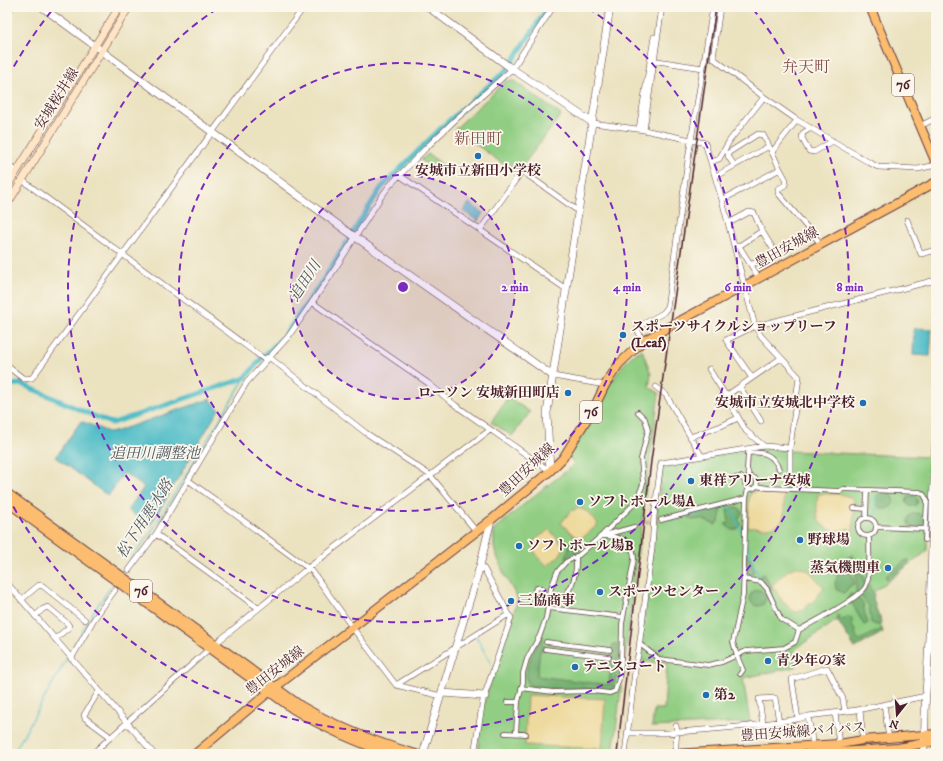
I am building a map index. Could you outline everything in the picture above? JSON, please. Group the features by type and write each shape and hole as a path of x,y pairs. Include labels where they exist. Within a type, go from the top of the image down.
{"main road":[{"name":"安城桜井線","path":"7,188 119,7"},
{"name":"安城桜井線","path":"7,205 129,7"},
{"name":"76","path":"870,7 936,164"},
{"name":"豊田安城線","path":"195,754 272,690 491,520 550,471 563,458 605,385 619,364 643,341 936,182"},
{"name":"76","path":"7,493 272,690 293,709 330,730 363,745 391,754"},
{"name":"76","path":"7,502 212,646"},
{"name":"76","path":"272,690 336,726 358,735 416,754"},
{"name":"豊田安城線バイパス","path":"808,754 852,753 898,748 936,734"},
{"name":"豊田安城線バイパス","path":"674,754 813,746 863,740 925,739 936,741"}],"street":[{"path":"7,12 12,7"},
{"path":"42,7 96,45 102,51 353,235 553,376 605,385"},
{"path":"428,7 510,68 592,123 641,130 705,143 716,176 728,223 737,246 744,286 755,326 761,336 799,377 790,448 790,481"},
{"path":"129,570 156,534 238,392 265,357 288,337 312,302 353,235 381,197 399,175 452,120 510,68 553,7"},
{"path":"550,471 547,413 610,7"},
{"path":"652,60 658,7"},
{"path":"641,130 662,7"},
{"path":"643,341 638,331 638,327 667,308 713,7"},
{"path":"720,7 713,58 764,97 797,120 878,167 918,169 936,164"},
{"path":"7,366 24,379 32,378 123,255 301,8"},
{"path":"652,60 703,68"},
{"path":"711,162 719,159 730,140 764,97"},
{"path":"920,126 936,118"},
{"path":"772,152 797,120"},
{"path":"811,128 803,133 802,138 809,151 814,152 833,141"},
{"path":"734,165 728,154 758,134 763,136 786,180 785,185 778,189 778,192 821,244"},
{"path":"716,176 769,146"},
{"path":"7,164 15,173"},
{"path":"722,200 780,169"},
{"path":"480,230 522,171 578,211"},
{"path":"399,175 566,289"},
{"path":"22,180 265,357 366,433 430,475 476,531"},
{"path":"728,223 749,212 754,213 762,231 775,252 751,265"},
{"path":"907,220 921,254 936,250"},
{"path":"737,246 762,231"},
{"path":"737,246 759,278"},
{"path":"752,378 726,340 755,326 936,280"},
{"path":"312,302 428,383 455,405 490,430 550,471"},
{"path":"726,396 780,358"},
{"path":"709,370 746,431 764,446"},
{"path":"656,387 666,395 701,455"},
{"path":"740,387 761,421"},
{"path":"516,733 518,702 523,673 540,635 548,608 551,588 557,572 566,562 601,536 635,503 642,488 641,459 648,430 644,419 638,412"},
{"path":"690,437 738,418"},
{"path":"92,754 212,646 258,608 308,568 490,430"},
{"path":"923,754 925,739 926,696 933,627 936,441"},
{"path":"625,754 652,548 654,516 661,463 701,455 764,446 790,448"},
{"path":"750,478 747,469 748,453 758,452 768,454 773,458 778,469"},
{"path":"733,478 741,477 745,481 745,485 748,489 746,498 743,595 733,642 743,670 740,674"},
{"path":"745,481 750,478 755,479 757,483 756,486"},
{"path":"188,480 312,571 396,685 441,694 485,697"},
{"path":"748,489 753,489 756,486 768,488 840,491 843,488 922,493 927,500 926,540"},
{"path":"866,490 866,518"},
{"path":"660,520 746,498"},
{"path":"854,508 866,508"},
{"path":"866,518 872,519 876,527 874,533 868,536 861,533 859,528 861,520 866,518"},
{"path":"423,754 480,566 491,520"},
{"path":"601,536 634,527"},
{"path":"876,527 926,529"},
{"path":"156,534 258,608"},
{"path":"521,688 552,692 592,691 610,693 615,691 621,664 623,617 634,552 631,545 625,541 601,536"},
{"path":"641,645 659,659 665,661 708,665 722,662 746,651 784,648 795,642 799,630 850,600 865,588 868,574 868,536"},
{"path":"549,603 562,597 571,588 575,572 576,556"},
{"path":"474,754 485,697 511,618 484,569 480,566"},
{"path":"744,579 761,582 767,589 781,618 799,630"},
{"path":"7,583 154,754"},
{"path":"21,600 39,585 43,586 85,620"},
{"path":"69,656 114,590"},
{"path":"35,616 43,609 48,607 68,623 68,628 54,639"},
{"path":"548,608 623,617"},
{"path":"396,685 509,614"},
{"path":"546,642 610,650"},
{"path":"545,649 609,657"},
{"path":"798,719 792,679 827,668 842,699 845,712"},
{"path":"99,691 84,715 85,718 108,735"},
{"path":"627,733 677,732 742,724 763,724 798,719 808,716 860,710 926,696"},
{"path":"763,724 759,699 775,698 779,722"},
{"path":"507,702 518,702"},
{"path":"884,704 889,739"},
{"path":"860,710 863,740"},
{"path":"835,713 839,744"},
{"path":"808,716 813,746"},
{"path":"674,754 677,732 676,726"},
{"path":"505,733 526,734"}],"green space":[{"path":"506,81 514,81 561,115 524,164 509,167 455,129"},
{"path":"428,154 443,165 448,172 442,175 439,174 421,160"},
{"path":"642,350 651,374 649,387 659,393 613,754 478,754 481,713 518,599 504,574 494,548 494,530 530,499 574,465 568,455 589,424 620,369 634,354"},
{"path":"508,397 530,412 512,436 491,422"},
{"path":"764,448 786,449 788,451 931,457 927,551 870,595 883,632 855,648 837,620 794,650 795,667 743,678 750,722 652,727 654,709 664,709 667,663 638,661 662,464"},
{"path":"885,491 891,494 894,500 891,506 885,509 879,506 876,500 879,494"},
{"path":"910,496 914,496 916,497 916,505 910,506 907,503 907,499"},
{"path":"715,507 721,511 719,522 715,525 701,519 692,520 689,518 690,513"},
{"path":"734,507 740,509 742,514 738,519 741,524 737,529 732,530 725,524 729,523 727,510"},
{"path":"916,513 922,515 924,521 922,527 916,529 910,527 908,521 910,515"},
{"path":"567,542 584,544 574,554 566,558 568,548"},
{"path":"746,554 748,554 754,570 753,573 749,575 746,573"},
{"path":"853,555 855,559 854,573 850,572 853,577 854,584 844,593 836,589 835,582 837,572 843,562 848,557"},
{"path":"906,560 909,560 909,563 888,579 886,578 886,576"},
{"path":"859,572 863,575 864,582 869,585 874,595 873,598 881,624 877,625 871,623 869,606 860,595 856,594 856,573"},
{"path":"763,574 771,586 771,593 758,578"},
{"path":"758,590 765,595 766,598 761,605 758,606 751,601 750,598 755,591"},
{"path":"850,594 854,595 863,603 868,622 867,624 864,625 853,605 847,600"},
{"path":"837,615 843,620 847,616 852,618 852,626 856,631 856,636 859,640 882,629 883,632 855,648 837,619"},
{"path":"543,636 537,676 609,685 613,644 618,645 618,671 613,688 610,691 550,689 529,685 526,674 530,660"}],"sand":[{"path":"758,491 785,492 784,514 779,524 764,528 748,527 749,498 751,493"},
{"path":"818,494 842,495 850,497 854,500 853,532 849,528 844,530 828,529 821,523 818,518 817,510"},
{"path":"579,508 588,512 598,524 586,535 579,538 572,534 561,523 571,511"},
{"path":"549,529 562,544 563,550 559,556 547,566 536,554 533,547 536,539"},
{"path":"798,567 810,572 824,587 811,605 809,603 803,610 797,612 792,610 786,603 784,604 772,585 790,569"},
{"path":"527,695 605,699 602,749 525,745"}],"water":[{"path":"469,203 483,213 478,221 463,211"},
{"path":"914,328 932,329 930,356 913,355"},
{"name":"追田川調整池","path":"210,399 219,409 150,526 128,510 144,487 124,473 108,496 56,457 81,421 111,433"}],"waterway":[{"name":"追田川","path":"7,385 21,384 113,423 245,378 261,359 284,336 325,277 381,188 442,127 508,69 548,7"},
{"name":"松下用悪水路","path":"124,569 152,531 245,378"},
{"path":"872,514 873,515 876,513 876,495"},
{"path":"670,520 727,506 734,513 743,536"},
{"path":"489,543 492,531"},
{"path":"746,544 759,577"},
{"name":"松下用悪水路","path":"70,653 93,612 111,587"},
{"path":"493,590 506,615"},
{"path":"476,636 492,666"},
{"name":"松下用悪水路","path":"13,754 68,656"},
{"path":"929,754 936,753"}],"tunnel":[{"path":"634,527 661,520"}],"railway":[{"path":"617,754 651,461 716,7"}],"place":[{"name":"安城市立新田小学校","path":"478,156"},
{"name":"スポーツサイクルショップリーフ (Leaf)","path":"623,335"},
{"name":"ローソン 安城新田町店","path":"568,393"},
{"name":"安城市立安城北中学校","path":"863,403"},
{"name":"東祥アリーナ安城","path":"691,481"},
{"name":"ソフトボール場A","path":"580,502"},
{"name":"野球場","path":"800,540"},
{"name":"ソフトボール場B","path":"519,546"},
{"name":"蒸気機関車","path":"888,568"},
{"name":"スポーツセンター","path":"600,592"},
{"name":"三協商事","path":"511,601"},
{"name":"青少年の家","path":"768,661"},
{"name":"テニスコート","path":"575,667"},
{"name":"第2","path":"706,695"}],"district":[{"name":"弁天町","path":"806,67"},
{"name":"新田町","path":"478,139"}]}
